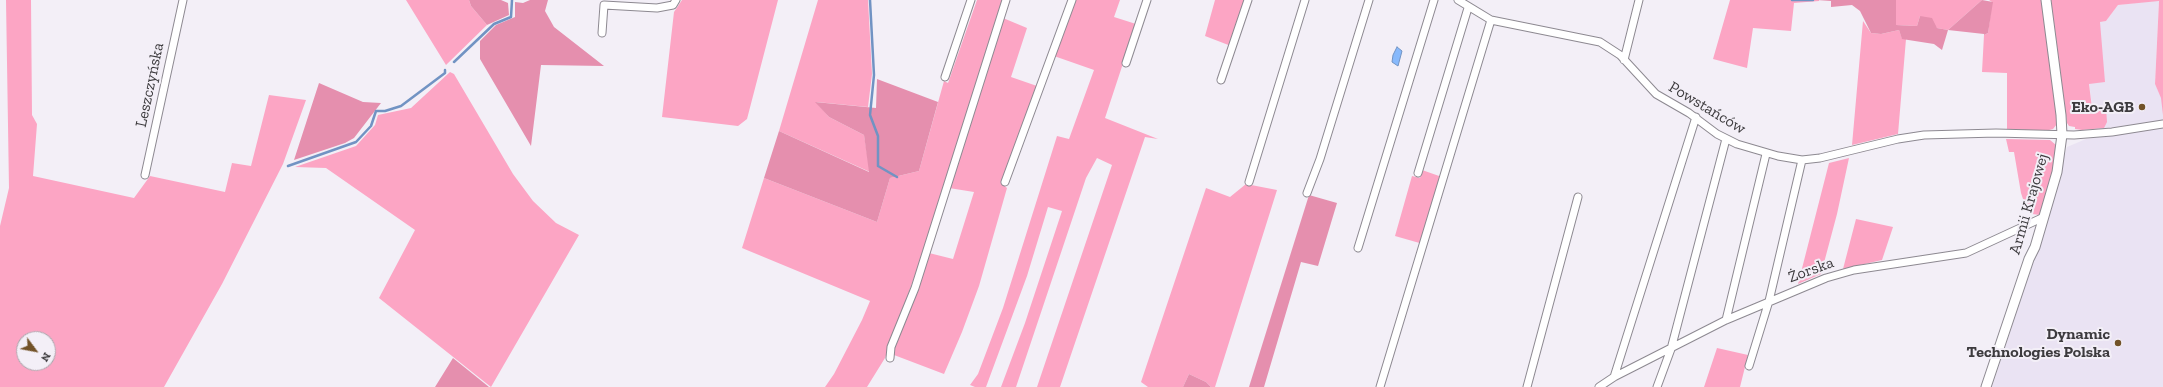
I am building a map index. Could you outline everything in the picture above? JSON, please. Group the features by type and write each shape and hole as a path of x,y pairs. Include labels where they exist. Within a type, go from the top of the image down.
{"street":[{"name":"Leszczyńska","path":"145,175 183,0"},
{"path":"602,33 604,6 658,8 673,4 676,0"},
{"path":"945,77 971,0"},
{"path":"890,358 891,347 915,288 1006,0"},
{"path":"1005,182 1072,0"},
{"path":"1126,63 1147,0"},
{"path":"1221,80 1248,0"},
{"path":"1249,182 1305,0"},
{"path":"1307,193 1320,159 1369,0"},
{"path":"1358,248 1434,0"},
{"name":"Powstańców","path":"1458,0 1468,8 1491,20 1515,26 1591,39 1607,46 1624,60 1656,94 1696,117 1726,139 1766,154 1802,160 1826,156 1898,139 1924,135 1996,133 2062,135 2112,132 2163,124"},
{"path":"1624,60 1639,0"},
{"name":"Armii Krajowej","path":"1986,387 2044,216 2057,172 2062,135 2059,93 2046,0"},
{"path":"1418,173 1468,8"},
{"path":"1380,387 1491,20"},
{"path":"1614,377 1696,117"},
{"path":"1657,387 1671,349 1726,139"},
{"path":"1726,320 1766,154"},
{"path":"1750,366 1769,301 1802,160"},
{"path":"1527,387 1578,197"},
{"name":"Żorska","path":"1599,387 1614,377 1726,320 1826,278 1854,270 1966,253 2044,216"}],"shaded area":[{"path":"6,0 31,0 32,115 37,124 33,176 134,198 150,176 225,192 232,163 251,166 269,95 306,100 283,164 222,284 164,387 0,387 0,226 9,188"},
{"path":"406,0 469,0 471,6 487,25 446,65"},
{"path":"469,0 501,0 508,3 509,15 487,25 471,6"},
{"path":"530,0 548,0 545,11 554,27 604,66 541,65 531,146 480,59 480,41 496,25 515,17 515,2 523,3"},
{"path":"682,0 778,0 747,119 738,126 662,117 674,12"},
{"path":"818,0 868,0 872,74 868,107 816,102 829,117 864,135 870,172 779,131"},
{"path":"977,0 1004,0 979,73 923,253 885,358 867,387 825,387 834,374 862,320 870,301 742,248 764,178 877,222 890,178 919,171 944,81 948,83"},
{"path":"1074,0 1120,0 1114,17 1136,24 1105,118 1158,139 1145,137 1060,387 1037,387 1112,165 1097,158 1086,178 1016,387 1001,387 1025,323 1062,211 1048,207 1027,276 986,387 975,387 970,385 978,374 1003,308 1057,136 1069,139 1094,70 1054,56"},
{"path":"1215,0 1246,0 1231,46 1205,36"},
{"path":"1730,0 1819,1 1794,3 1791,31 1753,28 1747,68 1713,59"},
{"path":"1817,0 1896,0 1896,25 1917,26 1920,16 1932,18 1937,28 1948,30 1942,50 1934,44 1902,39 1899,30 1881,34 1871,33 1860,11 1852,5 1831,7 1831,1"},
{"path":"1896,0 1982,0 1948,30 1937,28 1920,16 1917,26 1896,25"},
{"path":"1982,0 1993,2 1988,33 1984,35 1948,30"},
{"path":"1989,0 2041,0 2058,105 2057,124 2053,129 2045,131 2007,129 2007,73 1982,72 1984,35 1988,33 1992,2"},
{"path":"2051,0 2163,0 2163,115 2161,98 2155,84 2159,1 2118,5 2106,21 2100,22 2105,82 2089,84 2092,108 2106,107 2107,122 2104,128 2082,130 2075,129 2075,127 2069,126 2067,123"},
{"path":"2159,0 2155,84 2163,101 2163,120 2095,130 2089,82 2096,22 2106,21 2118,5"},
{"path":"1003,18 1027,28 1011,77 1037,86 1001,183 1007,188 979,286 962,332 944,374 894,355 894,350 929,253 953,259 974,192 949,188"},
{"path":"1863,21 1871,33 1881,34 1899,30 1902,38 1906,39 1898,134 1852,145"},
{"path":"450,72 454,74 513,174 533,201 556,223 579,235 491,387 379,298 415,230 326,168 295,167 356,146 375,125 378,115 411,108"},
{"path":"877,79 938,102 919,171 890,178 877,222 764,178 779,131 869,172 864,135 829,117 815,102 876,108"},
{"path":"319,83 363,102 381,103 354,138 345,143 294,160"},
{"path":"2163,127 2163,387 1992,387 2036,254 2067,147 2086,139"},
{"path":"2006,139 2050,140 2056,145 2052,180 2040,215 2032,214 2026,208 2021,193 2014,152 2009,152"},
{"path":"1849,158 1837,214 1821,274 1798,284 1829,163"},
{"path":"1422,170 1442,177 1423,244 1395,236 1412,176 1420,178"},
{"path":"1246,184 1277,190 1215,387 1211,387 1206,382 1189,374 1183,387 1148,387 1141,382 1206,188 1230,197"},
{"path":"1309,195 1337,203 1318,266 1301,262 1264,387 1249,387"},
{"path":"1856,219 1893,227 1882,260 1843,269"},
{"path":"1717,348 1748,355 1740,387 1704,387"},
{"path":"453,358 489,387 435,387"},
{"path":"1189,374 1206,382 1211,387 1183,387"}],"water":[{"path":"1397,47 1402,51 1398,66 1392,62 1393,55"}],"waterway":[{"path":"454,62 494,24 511,17 512,0"},
{"path":"870,0 874,75 870,115 878,136 878,166 897,177"},
{"path":"1792,0 1813,0"},
{"path":"288,166 356,142 371,126 376,111 385,111 401,106 445,73 445,70"}],"place":[{"name":"Eko-AGB","path":"2142,107"},
{"name":"Dynamic Technologies Polska","path":"2118,343"}]}
